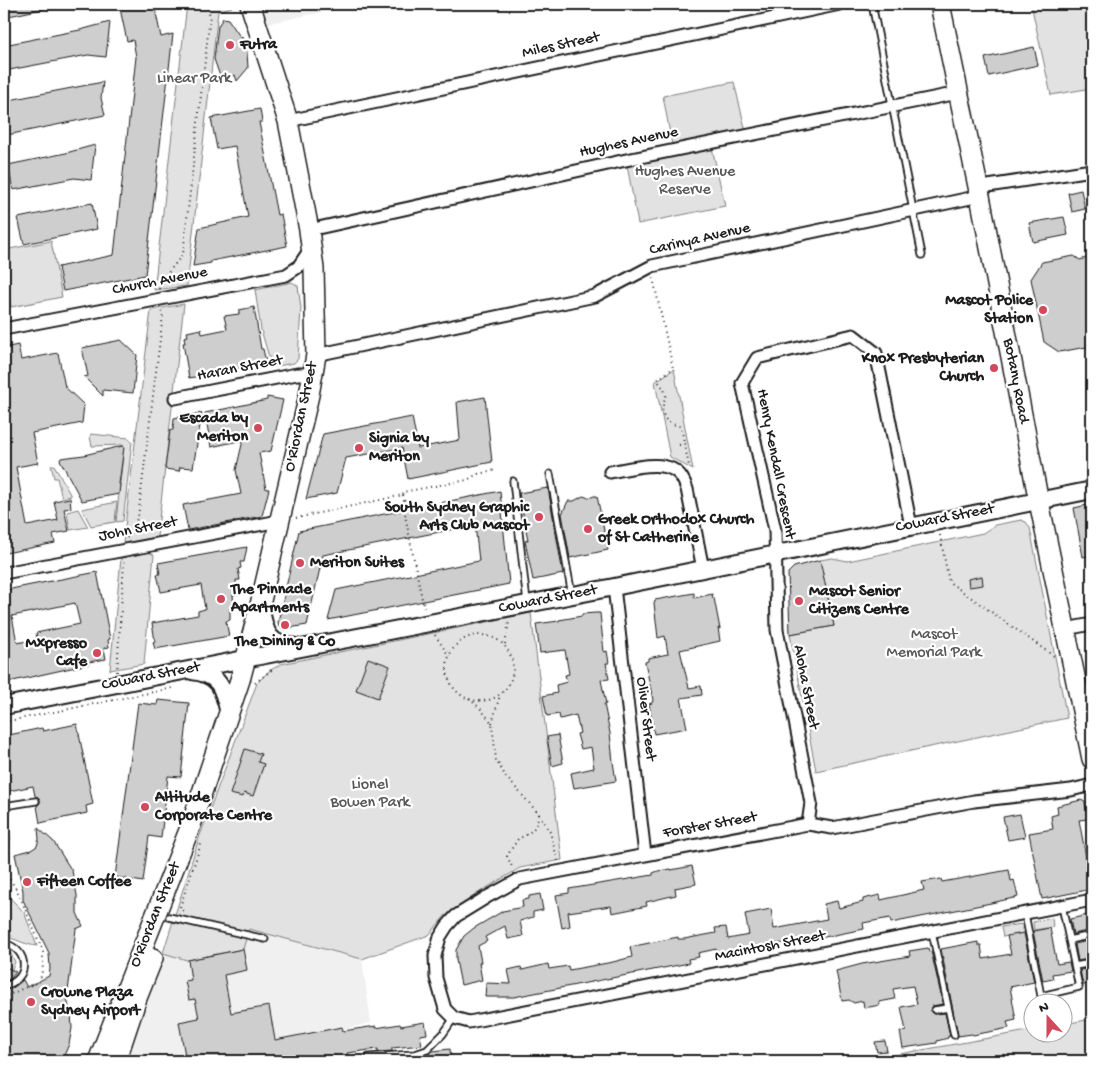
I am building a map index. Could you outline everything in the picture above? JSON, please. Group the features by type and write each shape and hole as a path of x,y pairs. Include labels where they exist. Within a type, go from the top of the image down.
{"main road":[{"name":"O'Riordan Street","path":"98,1061 191,825 247,659 260,605 288,520 316,355 314,269 288,121 250,4"},
{"name":"Botany Road","path":"940,4 958,93 984,191"},
{"name":"Botany Road","path":"952,4 984,191 1092,759"},
{"name":"Botany Road","path":"1044,499 1084,626 1092,710"},
{"name":"O'Riordan Street","path":"116,1061 136,998 177,914 191,825"}],"street":[{"name":"Miles Street","path":"288,121 840,4"},
{"name":"Hughes Avenue","path":"310,239 626,160 958,93"},
{"name":"Carinya Avenue","path":"316,355 595,296 652,266 914,211 984,191 1092,170"},
{"name":"Church Avenue","path":"4,329 286,275 298,267 310,239"},
{"name":"Henry Kendall Crescent","path":"776,554 775,530 742,383 757,358 852,335 876,353 911,526"},
{"name":"Haran Street","path":"175,398 297,374 313,374"},
{"path":"610,472 645,466 662,466 674,470 682,477 687,489 703,569"},
{"name":"Coward Street","path":"4,706 614,587 1092,490"},
{"name":"John Street","path":"4,573 288,520"},
{"name":"Aloha Street","path":"776,554 778,630 811,803 808,824"},
{"name":"Oliver Street","path":"614,587 645,855"},
{"path":"260,605 265,628 271,640 285,646 303,648"},
{"path":"187,670 208,673 216,680 223,690 229,713"},
{"name":"Forster Street","path":"454,1018 445,1009 435,968 435,956 440,937 446,926 456,916 520,879 808,824 832,828 974,800 1071,790 1092,785"},
{"name":"Macintosh Street","path":"454,1018 469,1022 478,1021 1092,900"}],"lane":[{"path":"872,4 922,255"},
{"path":"550,474 573,595"},
{"path":"513,481 527,604"},
{"path":"4,806 36,801"},
{"path":"4,830 6,838 4,848"},
{"path":"1024,914 1041,996 1079,988 1062,906"},
{"path":"177,914 264,938"},
{"path":"932,932 954,1035"},
{"path":"1069,940 1092,936"},
{"path":"4,944 16,949 21,954 23,968 16,981 4,986"},
{"path":"1075,966 1092,963"},
{"path":"935,1010 948,1008"},
{"path":"369,1058 415,1054 426,1050 442,1034 454,1018"},
{"path":"415,1054 416,1061"}],"path":[{"path":"117,672 124,562 130,555 131,548 127,539 138,517 163,315 158,305 160,283 183,254 210,16 207,4"},
{"path":"653,278 673,368 657,380 664,389 666,396 662,402 663,415 668,422 681,428 689,466"},
{"path":"666,419 670,418"},
{"path":"679,445 684,444"},
{"path":"288,520 403,495 403,492 466,480 478,474 496,470"},
{"path":"403,495 407,512 405,516 424,609"},
{"path":"937,520 949,582 1056,658"},
{"path":"505,644 509,619"},
{"path":"435,634 449,656"},
{"path":"469,699 485,701 500,695 508,687 513,676 514,665 511,654 505,644 484,634 472,635 454,646 447,666 450,682 460,694 479,707 492,723"},
{"path":"257,683 261,677 275,668"},
{"path":"4,722 180,686"},
{"path":"500,695 492,723 496,760 506,777 539,814 550,832 561,872"},
{"path":"520,879 511,867 507,856 518,838 528,834 536,826 539,814"},
{"path":"177,914 201,844"},
{"path":"4,871 18,890 43,951 40,981 4,997"}],"shaded area":[{"path":"261,4 360,4 266,24"},
{"path":"249,929 362,959 371,1023 344,1029 350,1061 126,1061 163,953 188,960"}],"green space":[{"name":"Linear Park","path":"187,4 231,4 232,7 218,11 187,286 154,290"},
{"path":"1031,4 1092,4 1092,88 1051,95"},
{"name":"Hughes Avenue Reserve","path":"734,82 747,136 711,143 725,206 638,224 626,160 673,150 663,96"},
{"path":"51,241 62,297 11,307 4,272 4,250"},
{"path":"292,282 298,286 301,308 298,359 294,363 272,367 261,330 255,290"},
{"path":"184,304 157,537 123,543 151,310"},
{"path":"674,369 693,470 670,457 655,382"},
{"path":"91,434 129,438 132,442 123,521 116,522 124,445 92,446"},
{"path":"51,465 54,465 71,496 62,498 57,478 54,478"},
{"path":"117,502 115,522 91,526 82,509"},
{"path":"78,509 88,527 70,530 67,512"},
{"name":"Mascot Memorial Park","path":"1021,520 1026,522 1030,528 1067,718 816,771 790,634 834,626 820,560 832,558 848,561 983,533 995,525"},
{"path":"149,552 154,555 144,664 110,670 121,558"},
{"name":"Lionel Bowen Park","path":"531,613 562,860 520,868 478,893 445,916 429,935 362,959 249,929 243,949 187,960 163,953 199,838 257,683 269,671 281,664"},
{"path":"4,884 11,899 24,912 37,946 4,937 4,907 8,902 4,893"},
{"path":"1052,918 1053,927 1034,930 1033,922"},
{"path":"1021,924 1023,933 1003,937 1001,927"},
{"path":"4,950 10,952 15,962 12,970 4,973"},
{"path":"1092,1019 1092,1061 861,1061 1024,1032 1024,1042 1074,1042 1074,1022"}],"building":[{"path":"4,4 46,4 47,8 4,17"},
{"path":"119,4 154,4 161,37 173,34 145,275 63,291 58,267 114,255 136,57 133,40 127,41"},
{"name":"Futra","path":"223,18 228,19 242,37 247,52 248,68 237,81 235,75 221,79 214,59 218,26"},
{"path":"110,22 106,57 88,55 4,71 4,45"},
{"path":"1034,47 1038,65 989,76 985,58"},
{"path":"103,82 101,98 105,115 7,135 4,101"},
{"path":"260,109 262,122 259,122 277,215 281,214 287,246 193,266 199,228 248,217 235,146 217,149 211,118"},
{"path":"95,145 91,180 74,178 13,190 8,165"},
{"path":"1081,190 1085,209 1072,212 1068,193"},
{"path":"92,203 97,229 24,244 18,218"},
{"path":"1064,217 1068,235 1033,242 1029,223"},
{"path":"1074,256 1080,260 1092,256 1092,346 1059,352 1044,342 1031,279 1042,262"},
{"path":"254,307 261,349 263,349 266,363 189,378 183,343 185,343 184,337 188,336 187,332 201,329 202,334 227,329 224,316 239,314 239,310"},
{"path":"121,340 137,355 133,393 103,390 103,396 84,377 88,376 82,348"},
{"path":"18,345 21,360 58,353 65,387 84,405 82,423 32,433 38,463 16,467 27,526 58,520 54,501 70,498 71,508 64,509 69,531 53,534 55,543 6,553 4,539 4,348"},
{"path":"267,397 283,400 271,451 259,453 266,489 269,489 262,516 188,530 183,505 241,494 236,470 243,440 211,447 205,413 267,400"},
{"name":"Signia by Meriton","path":"485,397 492,462 408,479 402,448 346,458 337,493 306,499 323,434 412,417 418,448 460,440 457,402"},
{"path":"202,413 193,468 180,467 179,471 165,469 170,430 173,430 174,418"},
{"path":"124,447 119,494 82,501 60,460 61,458"},
{"name":"South Sydney Graphic Arts Club Mascot","path":"548,488 563,574 533,580 525,541 528,540 519,493"},
{"path":"500,491 509,584 328,620 336,590 479,561 475,525 323,555 307,625 283,629 279,626 278,622 299,531"},
{"path":"583,496 589,498 597,496 608,550 570,558 562,514 568,501 574,501"},
{"path":"1092,504 1092,555 1083,557 1074,508"},
{"name":"The Pinnacle Apartments","path":"247,547 244,562 240,562 241,568 238,569 240,580 236,580 237,594 233,595 234,607 230,608 230,620 226,621 229,636 155,649 152,623 198,615 198,611 205,609 201,585 161,592 157,574 160,574 158,563"},
{"path":"820,560 834,626 790,634 788,573 794,567"},
{"path":"97,572 110,639 108,640 109,647 104,648 106,659 4,683 4,593 6,590","holes":["75,603 80,624 36,633 37,639 17,643 12,616"]},
{"path":"982,576 983,585 969,587 968,579"},
{"path":"694,593 694,598 712,594 720,629 718,628 720,641 680,650 689,688 701,686 702,695 681,698 687,728 654,734 649,704 653,700 645,662 648,661 648,658 668,654 665,636 658,638 654,603 655,600"},
{"path":"600,613 604,652 607,651 609,663 606,663 609,679 601,680 616,781 574,788 571,773 594,768 591,747 581,749 577,734 580,733 576,715 560,719 559,714 547,716 543,696 557,693 556,685 567,682 565,675 569,674 565,650 540,653 536,624 582,616 582,614"},
{"path":"368,658 390,666 378,698 356,690"},
{"name":"Altitude Corporate Centre","path":"158,700 189,703 181,777 168,776 161,838 149,836 143,882 115,877 138,703 157,705"},
{"path":"77,724 93,804 86,806 87,813 40,823 37,806 40,800 35,796 33,786 4,792 4,736 42,728 43,731"},
{"path":"558,735 563,763 552,766 547,737"},
{"path":"245,749 261,754 258,762 264,764 253,796 244,793 243,797 230,794"},
{"path":"1081,800 1085,802 1088,819 1079,820 1092,889 1042,899 1029,833 1053,829 1051,816 1058,814 1057,806"},
{"path":"1020,814 1025,837 1008,840 1003,817"},
{"path":"38,828 53,841 72,871 77,895 77,913 83,926 76,929 67,999 72,1028 69,1044 63,1058 61,1061 14,1061 4,1055 4,991 14,987 23,980 27,987 49,976 50,969 49,953 23,900 23,891 15,854 31,850 37,846 39,839"},
{"path":"692,866 696,884 675,888 676,895 646,902 647,906 612,913 611,906 568,912 570,926 562,928 556,895 569,893 569,889 653,875 653,873 658,871"},
{"path":"1009,870 1011,881 1014,880 1018,897 891,923 890,918 863,923 864,929 785,945 784,943 767,945 768,950 752,953 752,950 723,956 723,954 717,955 716,949 698,953 699,957 688,959 689,963 514,997 485,997 486,983 511,984 508,970 521,967 522,970 548,964 549,969 568,966 569,970 613,962 632,957 630,947 678,937 678,939 684,939 716,933 715,928 726,927 728,939 749,935 745,914 771,909 774,929 827,919 824,904 837,901 839,908 863,902 863,899 880,895 881,900 924,890 922,882 941,879 942,882"},
{"path":"540,894 543,910 533,912 533,917 520,921 523,936 508,939 505,926 485,937 487,941 478,946 482,980 461,985 456,950 464,936 503,911 523,907 522,900 529,899 529,896"},
{"path":"1092,914 1092,930 1073,934 1070,919"},
{"path":"1050,928 1057,964 1069,962 1071,971 1052,974 1053,979 1043,981 1033,931"},
{"path":"1024,933 1034,982 1010,987 1016,1020 1007,1022 1009,1028 958,1036 941,949 978,942 978,945 981,945 983,959 1011,954 1007,936"},
{"path":"1092,940 1092,958 1078,961 1075,944"},
{"path":"928,948 929,952 931,951 943,1004 932,1006 930,1011 934,1014 945,1013 950,1036 937,1041 937,1043 903,1048 900,1032 906,1031 901,1007 917,1004 913,986 893,989 895,999 879,1002 880,1005 864,1008 863,1001 854,1003 849,1000 842,1001 836,971 862,964 910,956 909,951"},
{"path":"243,949 247,970 224,975 231,1013 269,1006 275,1040 342,1027 343,1031 425,1022 427,1034 420,1035 422,1045 392,1048 392,1051 378,1052 378,1049 347,1053 349,1061 290,1061 289,1055 254,1061 186,1061 179,1022 199,1018 195,999 189,1000 185,981 191,980 188,960"},
{"path":"4,966 16,972 10,979 4,981"},
{"path":"1092,968 1092,984 1083,985 1080,970"},
{"path":"885,1041 887,1051 877,1052 875,1042"},
{"path":"450,1049 451,1061 421,1061 421,1057 433,1051"}],"place":[{"name":"Futra","path":"230,45"},
{"name":"Mascot Police Station","path":"1043,310"},
{"name":"Knox Presbyterian Church","path":"994,368"},
{"name":"Escada by Meriton","path":"258,428"},
{"name":"Signia by Meriton","path":"359,448"},
{"name":"South Sydney Graphic Arts Club Mascot","path":"539,517"},
{"name":"Greek Orthodox Church of St Catherine","path":"588,529"},
{"name":"Meriton Suites","path":"300,563"},
{"name":"The Pinnacle Apartments","path":"221,599"},
{"name":"Mascot Senior Citizens Centre","path":"799,601"},
{"name":"The Dining & Co","path":"285,625"},
{"name":"Mxpresso Cafe","path":"97,653"},
{"name":"Altitude Corporate Centre","path":"145,807"},
{"name":"Fifteen Coffee","path":"27,882"},
{"name":"Crowne Plaza Sydney Airport","path":"31,1002"}]}
